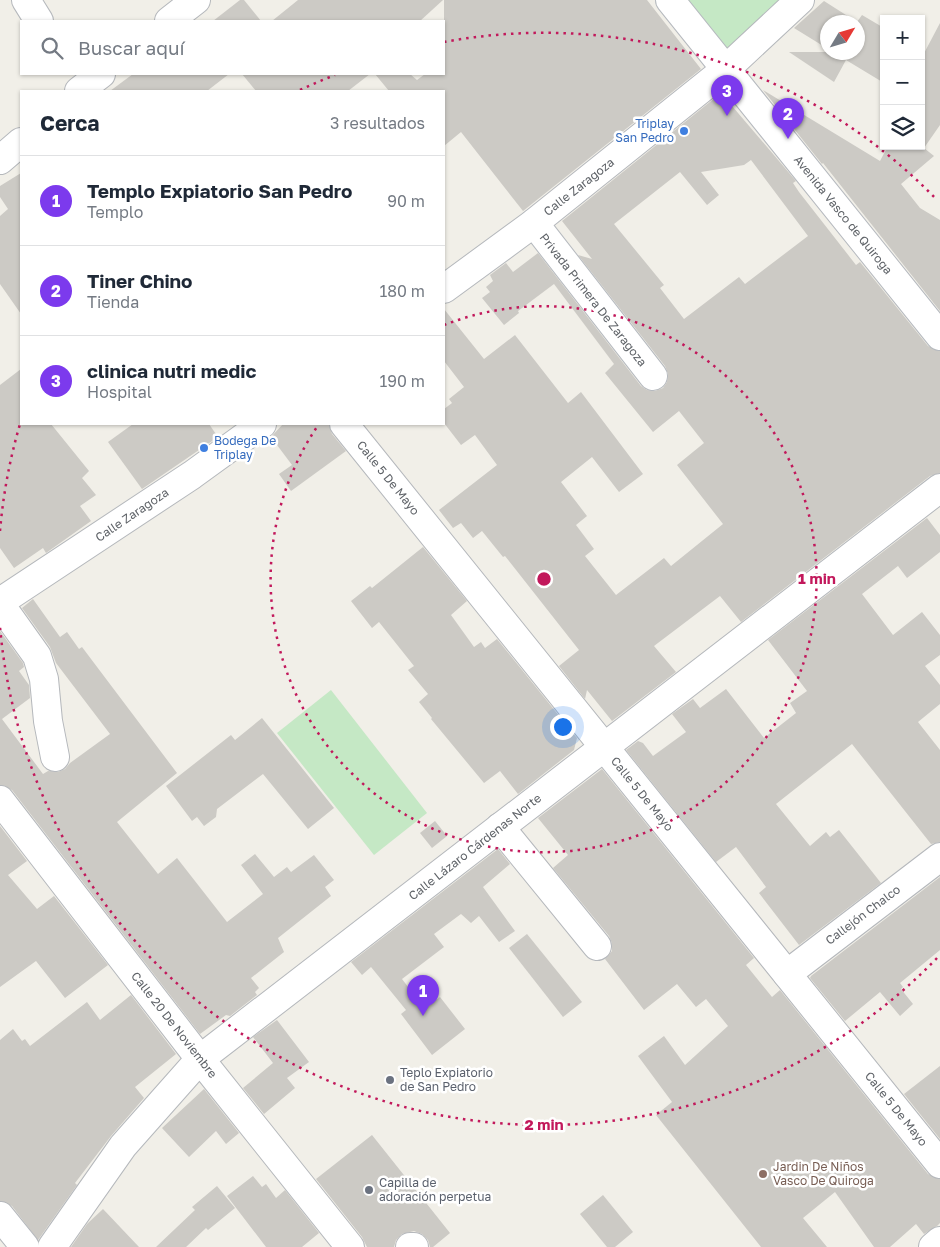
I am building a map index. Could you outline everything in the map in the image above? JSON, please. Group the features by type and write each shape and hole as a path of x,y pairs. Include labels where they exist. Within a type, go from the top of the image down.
{"street":[{"path":"26,0 38,20"},
{"path":"170,20 196,0"},
{"name":"Avenida Vasco de Quiroga","path":"670,0 940,336"},
{"name":"Calle Zaragoza","path":"445,288 534,223 726,69 800,0"},
{"path":"0,160 20,143"},
{"name":"Privada Primera De Zaragoza","path":"534,223 653,376"},
{"name":"Calle Zaragoza","path":"0,603 192,475 261,425"},
{"name":"Calle 5 De Mayo","path":"345,425 940,1164"},
{"name":"Calle Lázaro Cárdenas Norte","path":"52,1247 123,1146 200,1059 940,488"},
{"path":"0,603 37,656 44,679 46,707 55,757"},
{"name":"Calle 20 De Noviembre","path":"0,800 200,1059 350,1247"},
{"path":"500,827 597,946"},
{"name":"Callejón Chalco","path":"787,974 940,857"},
{"path":"0,1216 25,1247"},
{"path":"933,1247 940,1241"}],"green space":[{"path":"687,0 788,0 731,55"},
{"path":"331,690 427,813 374,855 277,733"}],"building":[{"path":"240,0 244,0 260,20 214,20"},
{"path":"298,0 443,0 421,20 273,20"},
{"path":"444,0 647,0 701,69 523,211 461,132 445,145 445,90 388,90 376,75 411,75 417,80 424,75 445,75"},
{"path":"824,1 846,15 820,15 820,44 794,28"},
{"path":"865,17 880,26 880,81 846,60 865,60"},
{"path":"940,23 940,125 925,147 925,60 925,51"},
{"path":"789,52 820,52 820,60 846,60 834,82"},
{"path":"132,75 228,75 208,90 111,90"},
{"path":"243,75 369,75 349,90 255,90"},
{"path":"763,90 880,161 886,150 925,149 934,156 901,184 920,208 940,220 940,311"},
{"path":"721,93 796,181 793,183 799,192 856,265 860,262 928,346 940,351 940,473 930,476 741,622 720,596 654,646 676,672 612,721 587,690 585,699 559,666 579,650 505,556 503,557 482,531 473,538 461,523 453,528 439,510 497,465 475,435 461,445 445,424 445,408 452,403 449,399 464,387 445,362 445,310 484,359 515,335 568,403 581,392 643,474 619,492 592,457 561,482 587,516 576,525 594,549 585,556 616,595 664,558 671,566 723,524 677,465 704,443 679,411 653,432 605,373 614,364 554,284 518,311 519,313 504,325 482,298 490,292 486,287 493,281 490,275 506,263 513,272 538,253 641,386 647,390 655,391 663,388 667,382 668,374 665,366 578,255 592,259 562,221","holes":["751,160 808,236 745,284 739,277 684,319 660,288 664,285 614,224 680,172 707,205 719,195 701,172 744,165"]},
{"path":"20,174 20,313 0,284 0,216 8,209 0,197 0,186"},
{"path":"20,370 20,425 52,425 89,471 82,478 96,495 80,506 91,521 46,553 43,548 14,568 0,548 0,385"},
{"path":"132,425 210,425 218,437 142,489 108,442"},
{"path":"282,425 329,425 332,434 346,451 291,491 279,474 292,465 271,437"},
{"path":"927,518 940,535 940,552 907,578 898,566 862,594 893,635 922,612 940,635 940,655 925,666 940,685 940,704 918,722 940,750 940,842 931,844 852,744 776,804 810,846 826,832 830,837 839,830 881,883 799,945 759,893 766,887 736,847 716,862 626,750 638,741 643,743 653,756 686,732 672,714 693,699 700,708 726,689 764,738 796,713 790,703 807,691 768,640"},
{"path":"423,547 467,601 451,615 474,647 481,642 485,648 497,639 577,738 574,750 518,794 500,771 484,783 419,702 428,694 408,670 414,666 379,622 372,628 351,601 370,586 372,588"},
{"path":"33,599 60,637 67,632 79,649 82,647 177,773 117,822 158,874 177,858 227,922 263,894 241,865 255,854 274,877 287,867 291,872 314,855 334,880 325,887 331,896 278,938 284,952 251,978 259,988 255,992 257,995 230,1016 226,1015 200,1034 12,790 0,785 0,631 23,663 24,667 19,671 29,685 30,698 2,719 43,774 48,771 58,772 65,769 70,763 110,734 56,663 50,647 22,608"},
{"path":"262,718 334,808 308,829 263,774 217,809 216,817 204,826 197,817 192,821 166,786 231,735 235,740"},
{"path":"602,769 754,958 746,965 772,997 780,990 928,1174 940,1179 940,1223 937,1226 924,1234 916,1224 890,1247 874,1247 835,1192 803,1218 827,1247 761,1247 656,1115 672,1102 638,1056 664,1036 685,1065 728,1026 706,999 696,1007 677,984 644,1010 605,959 612,951 612,943 609,936 553,868 568,855 538,818"},
{"path":"435,821 447,836 432,848 420,833"},
{"path":"0,826 27,861 8,875 37,909 54,896 108,965 65,998 36,961 0,987"},
{"path":"498,849 510,864 483,887 515,931 499,942 479,916 471,923 461,914 434,934 444,947 402,979 425,1009 440,997 465,1029 432,1055 401,1014 406,1010 371,967 362,975 351,962"},
{"path":"940,877 940,950 900,983 903,987 901,989 913,1004 900,1016 880,992 845,1021 810,978 811,976"},
{"path":"527,934 582,1002 563,1017 509,948"},
{"path":"131,995 176,1054 135,1087 144,1098 111,1136 75,1183 77,1185 38,1240 12,1206 0,1201 0,1040 13,1029 22,1041 25,1039 30,1046 87,1002 100,1020"},
{"path":"277,1020 309,1062 287,1078 295,1088 264,1114 243,1088 273,1063 253,1037"},
{"path":"940,1066 940,1139 904,1094"},
{"path":"204,1089 239,1133 226,1144 216,1131 189,1157 162,1128"},
{"name":"Capilla de adoración perpetua","path":"372,1135 450,1233 433,1247 430,1247 428,1240 422,1234 414,1231 402,1234 396,1240 394,1247 367,1247 362,1237 316,1179"},
{"path":"253,1176 262,1187 266,1184 276,1198 285,1190 319,1233 302,1247 266,1247 227,1196"},
{"path":"217,1186 235,1208 208,1230 206,1228 186,1247 156,1247 195,1210 192,1207"},
{"path":"603,1195 633,1232 615,1247 607,1247 580,1214"},
{"path":"103,1209 139,1247 71,1247 87,1224"}],"place":[{"name":"clinica nutri medic","path":"727,116"},
{"name":"Triplay San Pedro","path":"684,131"},
{"name":"Tiner Chino","path":"788,139"},
{"name":"Bodega De Triplay","path":"204,448"},
{"name":"Templo Expiatorio San Pedro","path":"423,1016"},
{"name":"Teplo Expiatorio de San Pedro","path":"390,1080"},
{"name":"Jardin De Niños Vasco De Quiroga","path":"763,1174"},
{"name":"Capilla de adoración perpetua","path":"369,1190"}]}
